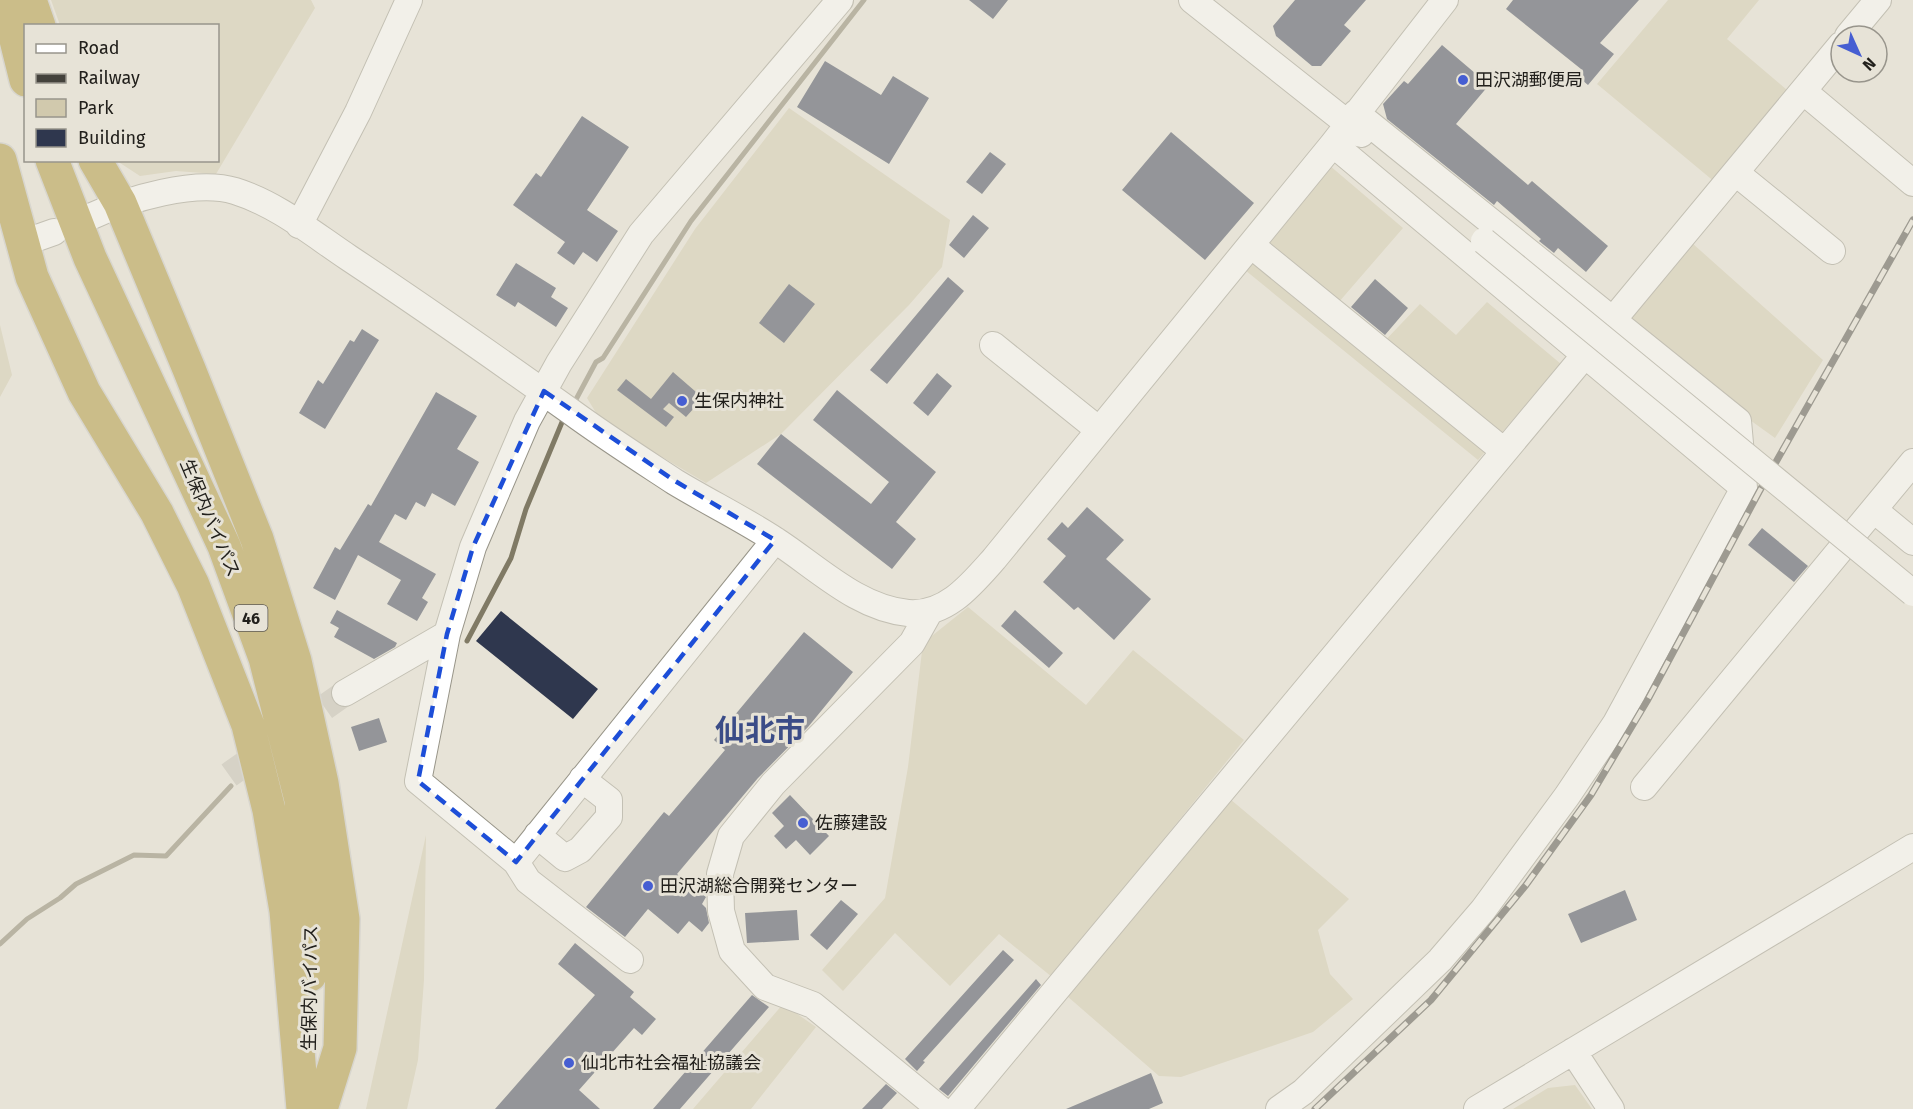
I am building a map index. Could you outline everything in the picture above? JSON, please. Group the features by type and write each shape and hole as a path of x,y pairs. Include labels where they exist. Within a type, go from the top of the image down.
{"highway":[{"path":"6,0 24,72"},
{"path":"30,0 38,24"},
{"path":"0,160 32,277 84,392 157,513 193,585 248,725 268,810 286,911 303,1109"},
{"name":"生保内バイパス","path":"53,162 90,258 224,546 268,669 301,800 312,897 308,1109"},
{"path":"95,162 106,210 257,539 295,661 320,771 343,919 340,1048 321,1109"}],"street":[{"path":"299,225 358,112 409,0"},
{"path":"630,960 528,881 516,862 418,781 447,634 473,547 527,420 641,234 840,0"},
{"path":"1192,0 1352,118 1738,421 1744,488 1616,723 1567,796 1497,891 1440,960 1303,1092 1279,1109"},
{"path":"106,210 201,187 233,190 263,202 675,481 775,540 849,591 882,608 910,613 930,611 949,603 967,589 1333,144 1445,0"},
{"path":"1858,24 1878,0"},
{"path":"1612,321 1829,60"},
{"path":"1803,91 1913,183"},
{"path":"1352,118 1484,241 1913,593"},
{"path":"1333,144 1744,488"},
{"path":"1736,173 1832,251"},
{"path":"23,243 54,232"},
{"path":"1251,245 1504,451"},
{"path":"993,345 1099,430"},
{"path":"957,1109 1584,356"},
{"path":"1644,787 1913,462"},
{"path":"1874,510 1913,542"},
{"path":"516,862 775,540"},
{"path":"930,611 912,643 773,784 731,836 720,874 721,912 732,951 765,987 813,1005 940,1109"},
{"path":"345,693 447,634"},
{"path":"537,835 565,858 580,850 609,817 609,800 582,779"},
{"path":"1477,1109 1911,854"},
{"path":"1574,1051 1611,1109"}],"highlighted area":[{"path":"544,391 675,481 775,540 516,862 418,781 447,634 473,547"}],"green space":[{"path":"51,0 311,0 315,8 216,174 176,171 140,176 119,162 219,162 219,24 60,24"},
{"path":"1668,0 1759,0 1727,39 1787,90 1716,183 1597,84"},
{"path":"789,108 950,220 942,267 909,305 781,434 706,483 601,421 587,398 695,229"},
{"path":"1329,165 1403,228 1332,310 1378,348 1420,304 1456,335 1487,302 1561,364 1478,460 1245,270"},
{"path":"1692,243 1823,360 1775,438 1612,321"},
{"path":"0,325 12,375 0,397"},
{"path":"968,607 1086,705 1133,650 1244,740 1052,977 999,934 950,986 895,933 843,991 822,970 885,898 908,767 923,643"},
{"path":"1230,799 1349,899 1318,930 1330,974 1353,999 1313,1032 1181,1077 1159,1076 1067,996"},
{"path":"426,835 424,980 418,1060 407,1109 366,1109"},
{"path":"783,1004 816,1027 751,1109 693,1109"},
{"path":"1575,1085 1592,1109 1513,1109 1548,1088"}],"building":[{"path":"969,0 1008,0 993,19"},
{"path":"1295,0 1366,0 1344,25 1351,31 1321,66 1312,66 1276,36 1273,26"},
{"path":"1513,0 1639,0 1600,43 1614,54 1588,85 1576,75 1581,69 1506,9"},
{"path":"1442,45 1489,85 1456,124 1528,185 1532,181 1608,246 1586,272 1558,248 1554,253 1497,201 1494,205 1387,119 1383,104 1404,81 1408,84"},
{"path":"825,61 881,95 893,76 929,98 889,164 797,107"},
{"path":"582,116 629,147 587,210 618,231 597,262 583,252 574,265 557,253 565,242 513,205 536,173 541,177"},
{"path":"1171,132 1254,203 1205,260 1122,190"},
{"path":"990,152 1006,164 982,194 966,182"},
{"path":"973,215 989,228 964,258 949,245"},
{"path":"516,263 556,288 551,297 568,308 556,327 518,302 515,307 496,295"},
{"path":"948,277 964,291 887,384 870,370"},
{"path":"1375,279 1408,308 1385,335 1351,307"},
{"path":"789,284 815,304 784,343 759,323"},
{"path":"362,329 379,340 325,429 299,413 318,380 323,384 350,340 354,342"},
{"path":"673,372 703,398 686,417 669,403 663,409 674,417 666,427 617,390 626,379 651,399"},
{"path":"937,373 952,386 928,416 913,403"},
{"path":"837,390 936,472 896,522 916,539 892,569 757,464 781,434 871,504 889,482 813,420"},
{"path":"436,392 477,416 457,449 479,462 455,506 432,493 425,507 416,502 406,520 395,514 379,542 436,574 422,598 428,602 417,621 387,604 401,580 358,555 335,600 313,588 335,547 340,550 368,504 371,506"},
{"path":"1087,507 1124,540 1106,559 1151,599 1114,640 1078,607 1074,610 1043,582 1066,556 1047,539 1062,522 1068,528"},
{"path":"1762,528 1808,566 1794,582 1748,545"},
{"path":"337,610 397,643 395,647 374,659 334,637 339,628 330,623"},
{"path":"1015,610 1063,653 1049,668 1001,626"},
{"path":"501,611 598,689 573,719 476,641"},
{"path":"804,632 853,672 808,727 758,778 677,874 706,897 702,904 706,908 709,923 702,932 689,921 678,934 648,909 625,937 586,907 664,812 669,816 725,750 714,740"},
{"path":"379,718 387,742 359,751 351,727"},
{"path":"790,795 829,836 810,855 796,840 786,849 774,836 784,826 772,813"},
{"path":"1625,890 1637,920 1581,943 1568,914"},
{"path":"841,900 858,914 827,950 810,935"},
{"path":"797,910 799,940 747,943 745,913"},
{"name":"仙北市社会福祉協議会","path":"575,943 634,992 630,997 656,1019 642,1035 634,1028 579,1090 600,1109 495,1109 595,995 558,964"},
{"path":"1003,950 1014,960 923,1061 925,1062 917,1071 905,1059"},
{"path":"1036,979 1041,985 948,1096 939,1089"},
{"path":"752,995 769,1007 680,1109 653,1109"},
{"path":"1151,1073 1163,1103 1149,1109 1066,1109"},
{"path":"886,1084 897,1093 882,1109 862,1109"}],"waterway":[{"path":"573,405 596,362 603,358 691,221 864,0"},
{"path":"467,641 511,558 526,509 565,415"},
{"path":"0,944 27,919 60,898 76,884 134,855 166,856 231,786"}],"tunnel":[{"path":"229,775 345,693"}],"railway":[{"path":"1315,1109 1431,1000 1526,885 1591,795 1647,701 1759,492 1913,220"}],"place":[{"name":"田沢湖郵便局","path":"1463,80"},
{"name":"生保内神社","path":"682,401"},
{"name":"佐藤建設","path":"803,823"},
{"name":"田沢湖総合開発センター","path":"648,886"},
{"name":"仙北市社会福祉協議会","path":"569,1063"}],"district":[{"name":"仙北市","path":"760,731"}]}
